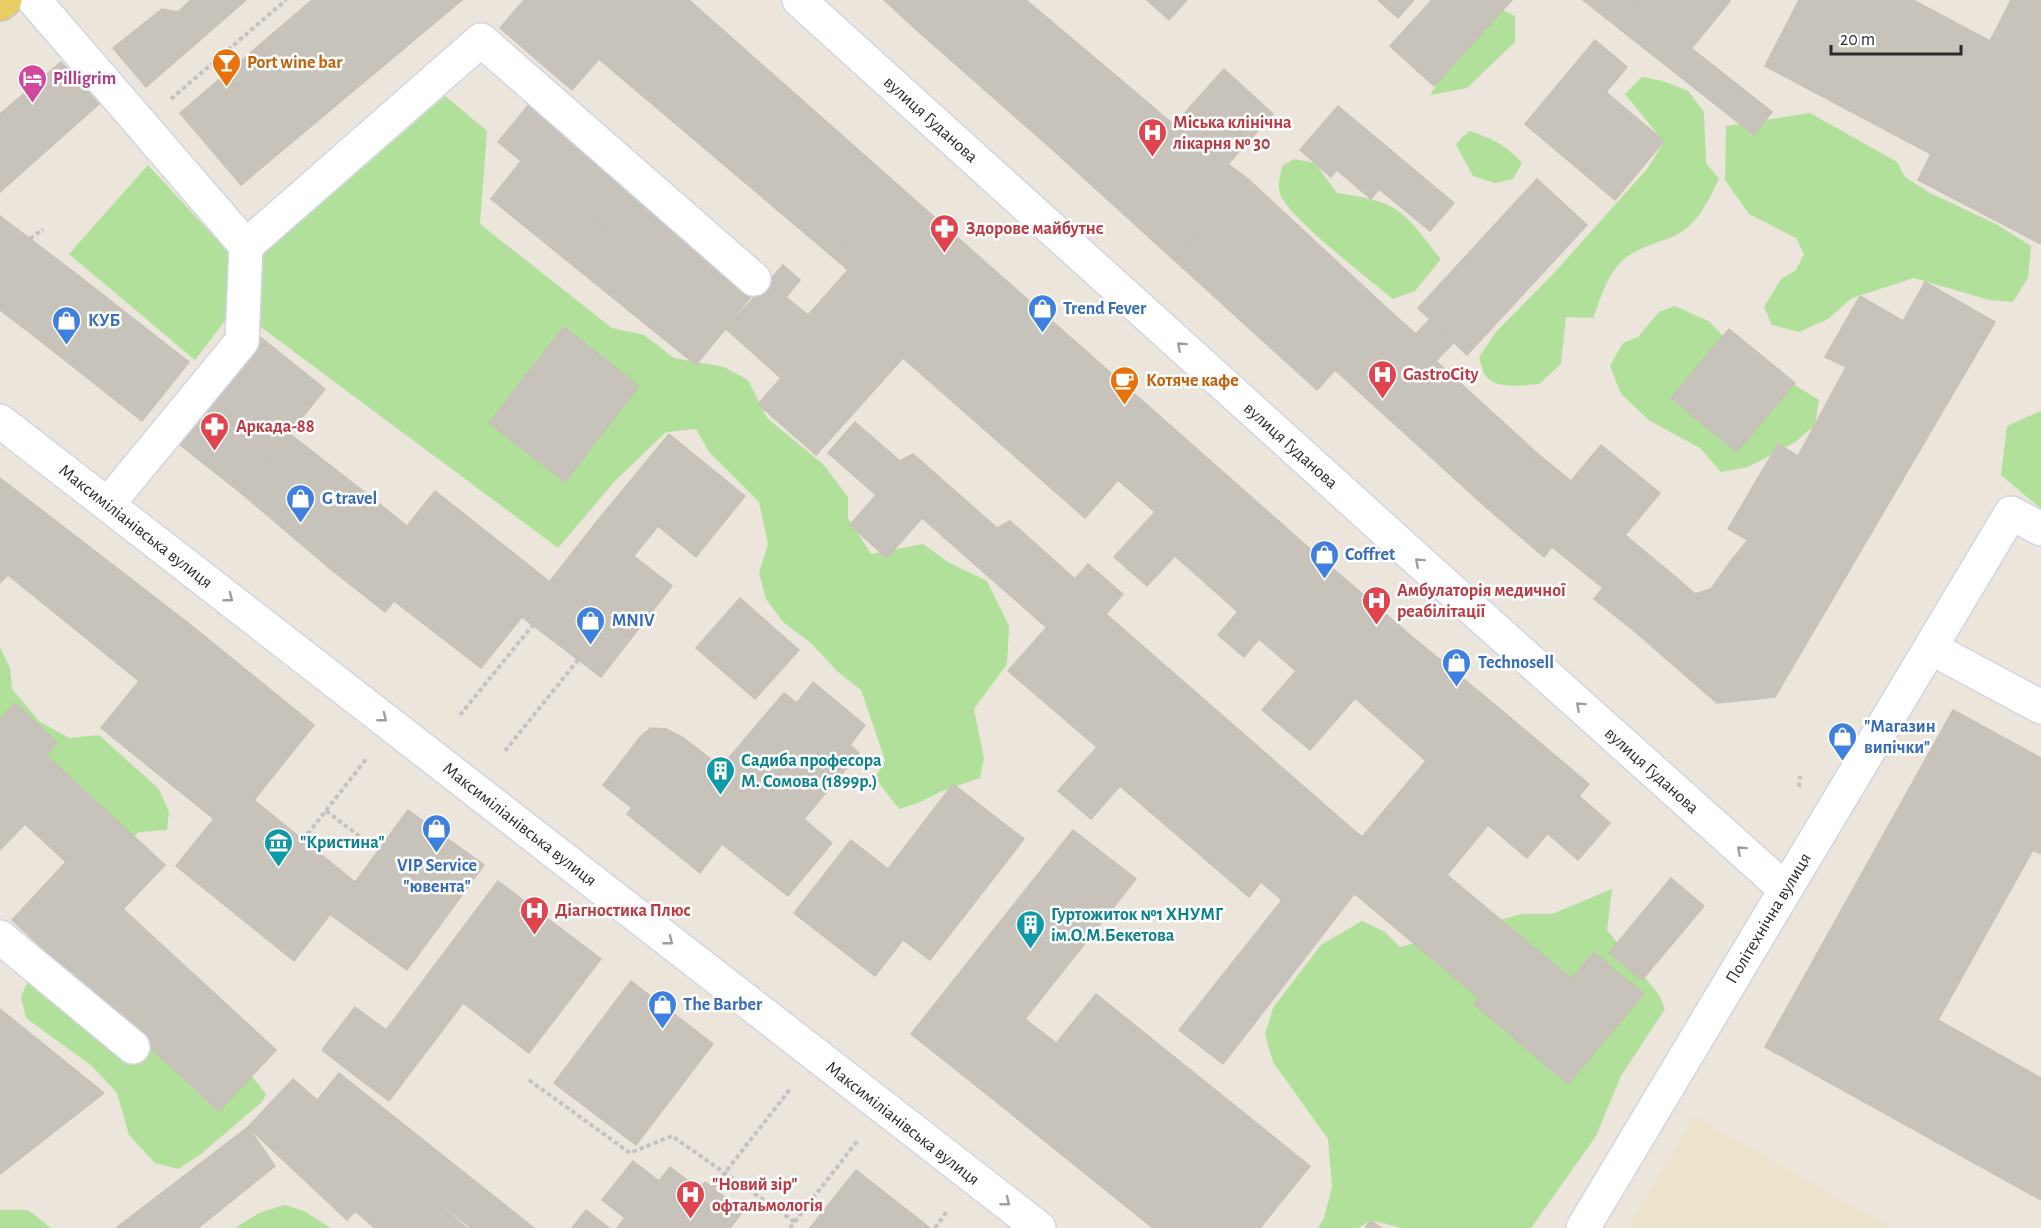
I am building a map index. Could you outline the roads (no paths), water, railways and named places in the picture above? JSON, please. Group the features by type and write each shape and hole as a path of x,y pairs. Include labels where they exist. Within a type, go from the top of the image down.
{"main road":[{"path":"0,4 6,0"}],"street":[{"path":"34,0 246,246 242,341 108,504"},
{"name":"вулиця Гуданова","path":"799,0 1785,889"},
{"path":"246,246 481,40 753,279"},
{"name":"Максиміліанівська вулиця","path":"0,421 1039,1228"},
{"name":"Політехнічна вулиця","path":"1583,1228 2011,513 2041,529"},
{"path":"1931,648 2041,707"},
{"path":"0,937 133,1047"}],"place":[{"name":"Port wine bar","path":"226,88"},
{"name":"Pilligrim","path":"32,104"},
{"name":"Міська клінічна лікарня № 30","path":"1152,158"},
{"name":"Здорове майбутнє","path":"945,254"},
{"name":"Trend Fever","path":"1042,334"},
{"name":"КУБ","path":"67,346"},
{"name":"GastroCity","path":"1382,400"},
{"name":"Котяче кафе","path":"1125,406"},
{"name":"Аркада-88","path":"215,452"},
{"name":"G travel","path":"301,524"},
{"name":"Coffret","path":"1324,580"},
{"name":"Амбулаторія медичної реабілітації","path":"1376,626"},
{"name":"MNIV","path":"591,646"},
{"name":"Technosell","path":"1457,688"},
{"name":"\"Магазин випічки\"","path":"1843,762"},
{"name":"Садиба професора М. Сомова (1899р.)","path":"720,796"},
{"name":"VIP Service \"ювента\"","path":"437,854"},
{"name":"\"Кристина\"","path":"279,868"},
{"name":"Діагностика Плюс","path":"534,936"},
{"name":"Гуртожиток №1 ХНУМГ ім.О.М.Бекетова","path":"1030,950"},
{"name":"The Barber","path":"662,1030"},
{"name":"\"Новий зір\" офтальмологія","path":"691,1220"}]}
